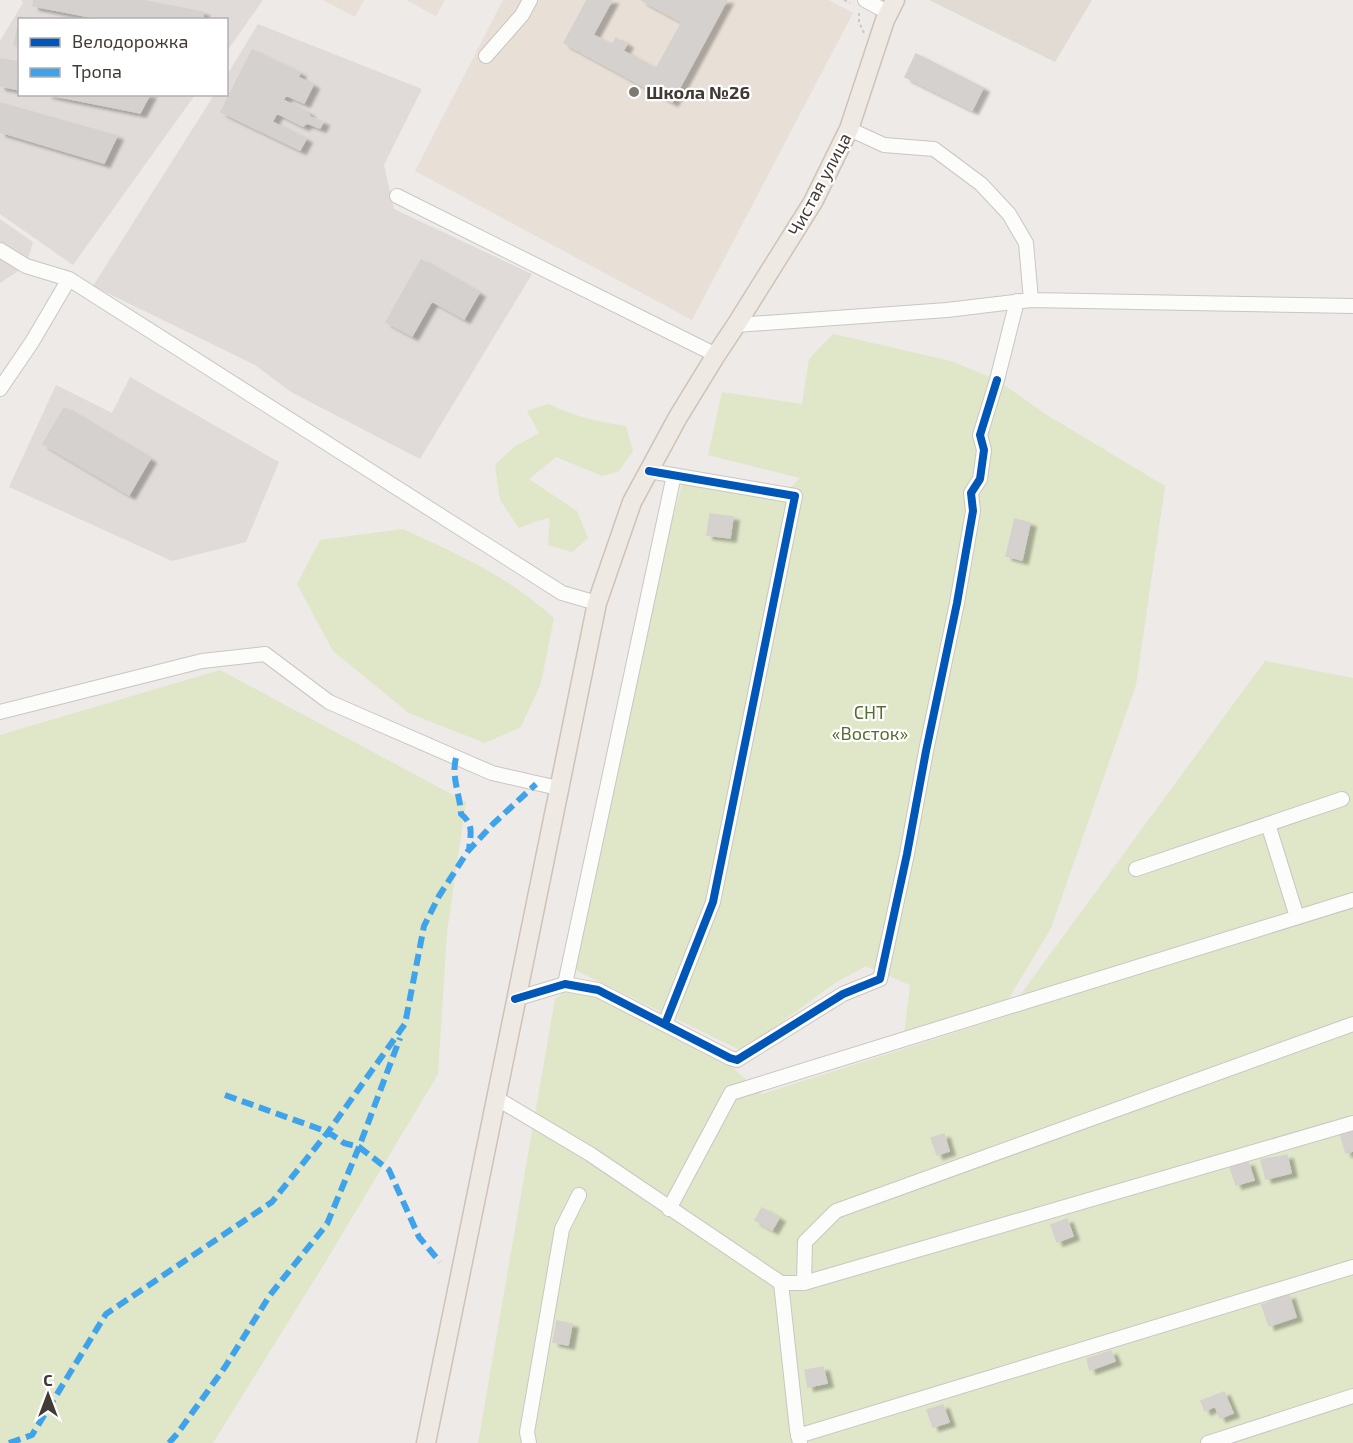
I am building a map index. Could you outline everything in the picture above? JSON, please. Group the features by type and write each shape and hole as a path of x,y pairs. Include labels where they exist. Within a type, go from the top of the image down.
{"main road":[{"name":"Чистая улица","path":"426,1443 597,603 632,502 716,355 813,202 849,129 892,6"}],"street":[{"path":"486,56 522,15 530,0"},
{"path":"865,0 892,6"},
{"path":"515,999 565,984 598,990 737,1060 843,994 880,979 957,603 973,511 971,493 980,479 984,450 980,435 1024,301 1026,243 1009,214 981,184 934,149 884,145 849,129"},
{"path":"398,196 716,355"},
{"path":"0,250 26,266 69,279 562,592 597,603"},
{"path":"0,389 32,342 69,279"},
{"path":"736,325 947,310 1024,301 1353,306"},
{"path":"649,471 795,496 713,902 665,1024"},
{"path":"565,984 674,475"},
{"path":"0,712 202,661 265,654 329,702 492,773 558,788"},
{"path":"1136,869 1342,799"},
{"path":"1268,824 1297,917"},
{"path":"669,1209 731,1093 1353,900"},
{"path":"804,1283 805,1242 836,1211 1353,1024"},
{"path":"496,1098 590,1154 781,1283 804,1283 1353,1123"},
{"path":"529,1443 527,1432 562,1229 579,1195"},
{"path":"781,1283 799,1439 1353,1267"},
{"path":"1209,1443 1353,1396"}],"shaded area":[{"path":"21,0 263,0 228,50 228,18 18,18 18,96 194,96 73,265 0,214 0,41 23,3"},
{"path":"323,0 364,0 355,17"},
{"path":"406,0 445,0 436,16"},
{"name":"Школа №26","path":"503,0 829,0 853,13 692,320 415,171"},
{"path":"929,0 1092,0 1055,62"},
{"path":"258,24 422,89 384,165 394,209 532,274 420,459 291,392 255,365 93,286 213,96 228,96 228,73"},
{"path":"0,219 33,242 26,266 0,283"},
{"path":"130,377 279,462 246,542 172,561 9,487 56,385 112,413"}],"green space":[{"name":"СНТ «Восток»","path":"833,334 951,361 997,380 1047,415 1165,486 1136,685 1051,928 1009,998 985,1011 904,1035 910,985 866,966 835,983 742,1051 573,969 658,573 683,481 778,501 800,478 708,455 722,392 802,404 809,359"},
{"path":"548,404 586,418 626,426 633,451 619,471 602,476 556,457 529,479 577,511 588,538 572,552 548,545 550,518 519,528 500,500 495,465 514,447 539,433 527,411"},
{"path":"403,529 501,578 554,618 541,683 521,727 485,743 409,713 333,651 297,584 320,540"},
{"path":"1265,661 1353,678 1353,1443 478,1443 555,999 573,986 605,993 732,1067 762,1094 1004,1017"},
{"path":"220,670 466,802 447,932 438,1074 213,1443 0,1443 0,735"}],"building":[{"path":"34,0 140,0 203,12 203,18 96,18 33,6"},
{"path":"587,0 612,0 593,35 612,45 616,38 627,44 623,51 656,69 682,22 641,0 727,0 672,102 564,43"},
{"path":"18,26 18,46 14,45"},
{"path":"252,50 300,73 298,77 313,85 304,103 286,95 283,100 308,113 310,117 323,122 320,128 307,123 303,126 277,113 272,122 306,139 300,150 221,112"},
{"path":"916,54 983,88 972,110 905,77"},
{"path":"0,59 18,62 18,90 0,86"},
{"path":"56,96 149,96 140,113"},
{"path":"0,103 117,136 104,163 0,132"},
{"path":"421,260 479,293 464,319 432,301 412,336 386,322"},
{"path":"64,408 150,459 129,495 43,444"},
{"path":"710,514 733,517 730,538 707,535"},
{"path":"1015,519 1030,523 1022,560 1006,556"},
{"path":"1353,1130 1353,1151 1346,1153 1340,1134"},
{"path":"944,1134 949,1151 937,1155 931,1138"},
{"path":"1287,1155 1291,1173 1266,1179 1261,1160"},
{"path":"1248,1162 1254,1180 1236,1185 1230,1167"},
{"path":"762,1208 779,1218 772,1230 755,1220"},
{"path":"1067,1219 1073,1236 1057,1242 1051,1225"},
{"path":"1289,1295 1296,1317 1269,1326 1262,1305"},
{"path":"557,1321 572,1324 568,1345 553,1342"},
{"path":"1111,1351 1115,1361 1090,1370 1087,1359"},
{"path":"823,1367 827,1383 808,1387 805,1370"},
{"path":"1224,1392 1233,1413 1220,1418 1215,1406 1205,1411 1201,1401"},
{"path":"943,1405 949,1422 933,1427 927,1410"}],"marked path":[{"path":"456,758 455,779 461,814 468,822 471,831 469,851"},
{"path":"9,1443 32,1435 106,1314 272,1202 328,1132 405,1024 424,926 439,896 468,851 536,784"},
{"path":"169,1443 225,1367 270,1295 327,1224 400,1038"},
{"path":"225,1095 328,1132 344,1143 359,1147 389,1170 419,1237 440,1262"}],"cycle path":[{"path":"515,999 565,984 598,990 737,1060 843,994 880,979 957,603 973,511 971,493 980,479 984,450 980,435 997,380"},
{"path":"649,471 795,496 713,902 665,1024"}],"place":[{"name":"Школа №26","path":"634,92"}]}
